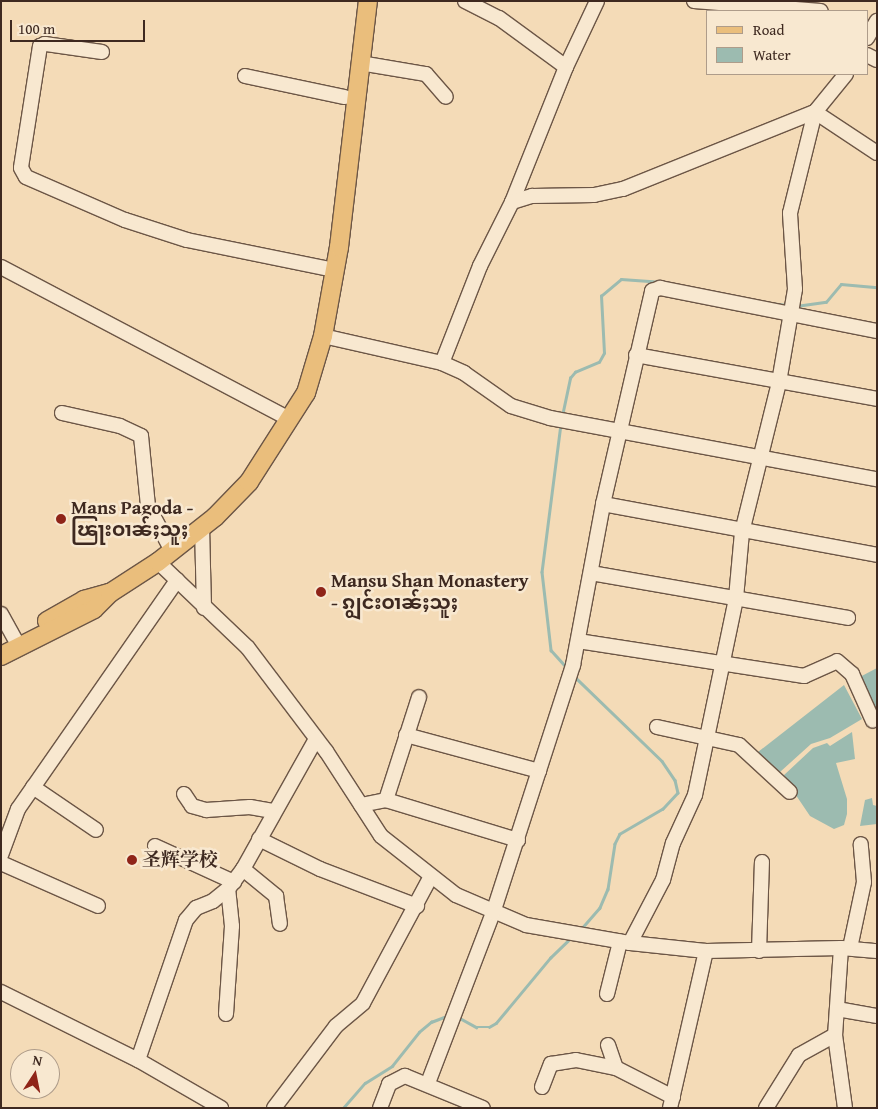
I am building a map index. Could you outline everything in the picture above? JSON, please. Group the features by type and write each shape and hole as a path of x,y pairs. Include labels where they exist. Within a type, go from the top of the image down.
{"main road":[{"path":"290,417 294,389 313,333 325,268 345,97 359,1"},
{"path":"1,656 11,644 94,609 110,593 165,556 215,517 249,482 306,393 323,336 339,247 368,1"}],"street":[{"path":"464,1 493,15 566,66"},
{"path":"442,363 480,266 512,202 566,66 597,1"},
{"path":"694,1 808,10"},
{"path":"868,36 876,21"},
{"path":"102,52 45,44 40,46 21,168 26,177 126,220 187,240 325,268"},
{"path":"360,63 426,74 446,97"},
{"path":"607,994 625,943 663,880 673,843 695,795 736,598 742,532 758,458 778,382 791,308 795,259 790,213 815,112 845,75"},
{"path":"245,76 345,97"},
{"path":"512,202 532,196 594,195 622,188 815,112"},
{"path":"815,112 877,154"},
{"path":"1,267 290,417"},
{"path":"428,1083 494,913 571,672 603,504 636,355 655,288 791,308 877,331"},
{"path":"323,336 442,363 464,373 511,406 561,421 877,479"},
{"path":"636,355 877,399"},
{"path":"62,413 120,426 140,436 148,506 165,556 177,580 204,608 248,648 316,739 381,836 456,895 494,913 526,925 625,943 706,951 846,948 877,951"},
{"path":"603,504 742,532 877,555"},
{"path":"202,526 204,608"},
{"path":"591,573 848,618"},
{"path":"1,855 18,809 177,580"},
{"path":"1,614 11,644"},
{"path":"578,641 804,676 830,662 843,663 852,674 873,721"},
{"path":"386,800 419,697"},
{"path":"657,727 707,736 739,745 790,792"},
{"path":"406,734 539,771"},
{"path":"138,1060 186,920 196,908 213,900 231,885 243,869 273,812 316,739"},
{"path":"33,787 96,830"},
{"path":"184,794 192,806 206,810 250,807 273,812"},
{"path":"361,805 386,800 518,840"},
{"path":"259,839 320,869 417,906"},
{"path":"845,1108 835,1035 846,948 864,882 861,844"},
{"path":"155,846 231,885"},
{"path":"759,951 762,862"},
{"path":"1,863 98,906"},
{"path":"243,869 276,896 280,924"},
{"path":"274,1108 336,1026 363,1004 417,906 431,876"},
{"path":"226,1014 232,926 231,885"},
{"path":"542,1087 551,1064 555,1061 576,1060 616,1068 671,1102 706,951"},
{"path":"1,992 138,1060 221,1108"},
{"path":"837,1009 877,1016"},
{"path":"766,1108 799,1055 835,1035"},
{"path":"608,1045 616,1068"},
{"path":"380,1108 389,1084 406,1076 428,1083 484,1108"}],"water":[{"path":"877,668 877,709 873,710 856,679"},
{"path":"844,685 862,719 830,738 811,744 780,772 758,752"},
{"path":"852,732 855,759 836,763 847,799 847,814 844,825 834,829 810,816 783,776 813,748 827,743 830,746"},
{"path":"872,798 873,805 877,806 877,824 860,826 865,800"}],"waterway":[{"path":"562,416 570,378 575,372 599,362 604,353 601,296 621,279 663,282"},
{"path":"796,306 826,302 841,284 877,287"},
{"path":"769,303 788,305"},
{"path":"561,424 542,572 551,650 567,668"},
{"path":"574,676 662,761 675,780 678,793 663,809 620,834 615,844 608,889 600,908 581,930"},
{"path":"458,1017 476,1027 489,1027 496,1023 550,958 571,938"},
{"path":"343,1108 365,1083 392,1066 419,1032 431,1022 449,1015"}],"place":[{"name":"Mans Pagoda - ၽြႃးဝၢၼ်ႈသူႈ","path":"61,519"},
{"name":"Mansu Shan Monastery - ၵျွင်းဝၢၼ်ႈသူႈ","path":"321,592"},
{"name":"圣辉学校","path":"132,860"}]}
